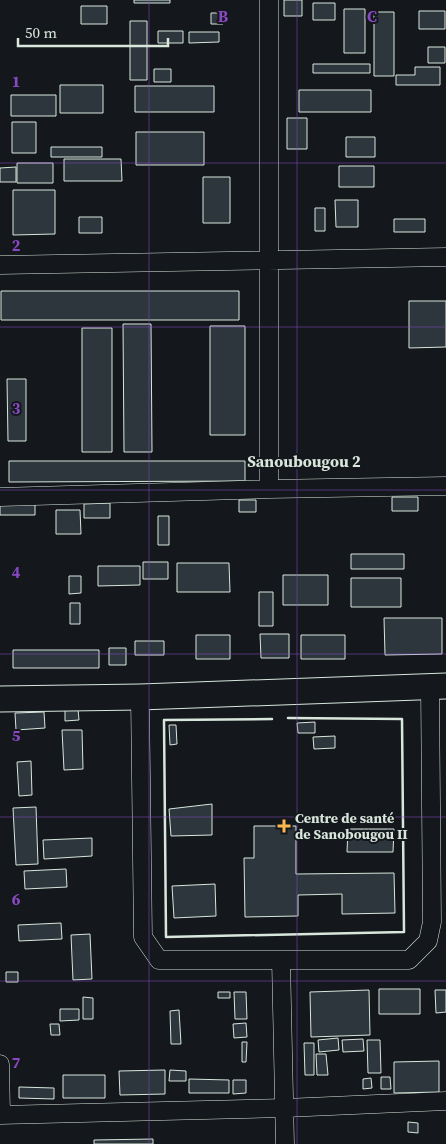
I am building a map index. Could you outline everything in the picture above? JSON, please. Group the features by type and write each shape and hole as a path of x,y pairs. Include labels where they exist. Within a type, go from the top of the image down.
{"main road":[{"path":"0,699 140,697 438,687"}],"street":[{"path":"269,0 269,489"},
{"path":"0,265 446,257"},
{"path":"0,497 446,486"},
{"path":"140,697 143,937 159,960 409,960 428,941 432,922 438,687"},
{"path":"281,960 286,1144"},
{"path":"0,1064 0,1115 285,1108 446,1101"}],"building":[{"path":"134,0 170,0 170,3 134,3"},
{"path":"284,0 302,0 302,16 284,16"},
{"path":"313,3 335,3 335,20 313,20"},
{"path":"81,6 107,6 107,24 81,24"},
{"path":"344,9 365,9 365,53 344,53"},
{"path":"419,11 445,11 445,29 419,29"},
{"path":"374,12 394,12 394,76 374,76"},
{"path":"211,13 223,13 223,24 211,24"},
{"path":"130,21 147,21 147,80 130,80"},
{"path":"158,31 183,31 183,43 158,43"},
{"path":"189,32 219,32 219,42 189,43"},
{"path":"428,47 445,47 445,63 428,63"},
{"path":"313,64 370,64 370,73 313,73"},
{"path":"415,67 440,67 440,85 396,85 396,75 415,75"},
{"path":"154,69 171,69 171,82 154,82"},
{"path":"60,85 103,85 103,113 60,113"},
{"path":"135,86 214,86 214,112 135,112"},
{"path":"299,90 371,90 371,112 299,112"},
{"path":"11,95 56,95 56,116 11,116"},
{"path":"287,118 307,118 307,149 287,149"},
{"path":"12,122 36,122 36,153 12,153"},
{"path":"136,132 204,132 204,165 136,165"},
{"path":"346,137 375,137 375,157 346,157"},
{"path":"51,147 102,147 102,157 51,157"},
{"path":"64,159 121,159 122,181 64,181"},
{"path":"17,163 53,163 53,183 17,183"},
{"path":"339,166 374,166 374,187 339,187"},
{"path":"16,167 16,182 0,182 0,168"},
{"path":"203,177 230,177 230,223 203,223"},
{"path":"13,190 55,190 55,234 13,235"},
{"path":"335,200 358,200 358,227 336,227"},
{"path":"315,208 325,208 325,231 315,231"},
{"path":"79,217 102,217 102,233 79,233"},
{"path":"394,219 425,219 425,232 394,232"},
{"path":"1,291 239,291 239,320 1,320"},
{"path":"409,301 446,301 446,347 409,348"},
{"path":"123,324 151,324 152,452 124,452"},
{"path":"210,326 245,326 245,435 210,435"},
{"path":"82,328 112,328 112,452 82,452"},
{"path":"7,379 26,379 26,441 8,441"},
{"path":"9,461 245,461 245,481 9,482"},
{"path":"392,497 418,497 418,511 392,511"},
{"path":"239,500 256,500 256,512 239,512"},
{"path":"0,502 35,502 35,515 0,515"},
{"path":"110,503 110,518 84,518 84,504"},
{"path":"56,510 80,510 81,534 56,534"},
{"path":"158,516 169,516 169,545 158,545"},
{"path":"351,554 404,554 404,569 351,569"},
{"path":"143,562 168,562 168,579 143,579"},
{"path":"177,563 229,563 230,592 177,592"},
{"path":"98,566 140,566 140,585 98,586"},
{"path":"283,575 328,575 328,605 283,605"},
{"path":"69,576 81,576 81,593 69,594"},
{"path":"351,578 401,578 401,607 351,607"},
{"path":"259,592 273,592 273,626 259,626"},
{"path":"70,603 80,603 80,624 70,624"},
{"path":"384,618 442,618 442,654 385,655"},
{"path":"260,634 289,634 289,658 261,658"},
{"path":"196,635 230,635 230,659 196,659"},
{"path":"301,635 345,635 345,659 301,659"},
{"path":"135,641 164,641 164,655 135,655"},
{"path":"109,648 126,648 126,665 109,665"},
{"path":"13,650 99,650 99,668 13,668"},
{"path":"65,709 78,709 79,720 65,721"},
{"path":"44,712 45,728 16,730 15,713"},
{"path":"315,722 315,733 298,733 297,723"},
{"path":"169,725 176,725 177,744 170,745"},
{"path":"62,730 82,730 83,769 64,770"},
{"path":"335,736 335,748 314,749 313,737"},
{"path":"31,761 32,795 19,796 17,762"},
{"path":"212,804 212,835 171,836 169,809"},
{"path":"36,807 38,864 16,865 13,808"},
{"path":"254,826 296,826 296,874 394,873 395,913 342,914 342,894 298,895 298,916 245,917 244,858 254,858"},
{"path":"348,829 394,829 393,852 347,852"},
{"path":"92,838 92,856 44,859 43,840"},
{"path":"66,869 67,887 25,889 24,871"},
{"path":"215,884 216,916 174,918 172,886"},
{"path":"61,923 62,939 19,941 18,925"},
{"path":"90,934 92,979 73,980 71,935"},
{"path":"6,972 18,972 18,982 6,982"},
{"path":"379,989 420,989 420,1014 379,1014"},
{"path":"369,990 370,1035 311,1037 310,992"},
{"path":"435,990 446,990 446,1012 436,1013"},
{"path":"218,992 230,992 230,998 218,998"},
{"path":"234,992 246,992 247,1019 235,1019"},
{"path":"83,997 93,998 93,1019 83,1019"},
{"path":"60,1009 79,1009 79,1020 60,1021"},
{"path":"179,1010 181,1044 171,1044 170,1011"},
{"path":"246,1023 247,1037 234,1038 233,1024"},
{"path":"50,1024 59,1024 60,1035 51,1035"},
{"path":"338,1038 339,1050 319,1052 318,1040"},
{"path":"363,1039 364,1051 343,1052 342,1040"},
{"path":"367,1040 380,1040 381,1073 368,1073"},
{"path":"242,1042 247,1042 246,1062 242,1062"},
{"path":"304,1043 314,1043 314,1075 305,1075"},
{"path":"316,1054 326,1054 328,1075 317,1075"},
{"path":"439,1061 439,1092 394,1093 394,1062"},
{"path":"165,1070 165,1094 120,1095 119,1071"},
{"path":"170,1070 186,1071 186,1081 169,1081"},
{"path":"63,1075 105,1075 105,1098 63,1098"},
{"path":"381,1077 390,1077 391,1089 381,1089"},
{"path":"371,1078 372,1088 363,1089 363,1079"},
{"path":"189,1079 229,1080 229,1093 189,1093"},
{"path":"233,1080 246,1080 246,1093 233,1094"},
{"path":"19,1087 54,1088 54,1099 19,1098"},
{"path":"408,1122 418,1123 418,1133 408,1132"},
{"path":"153,1139 153,1144 94,1144 94,1140"}],"wall":[{"path":"272,719 164,720 166,937 404,932 402,719 288,718"}],"place":[{"name":"Centre de santé de Sanobougou II","path":"284,826"}],"district":[{"name":"Sanoubougou 2","path":"304,461"}]}
